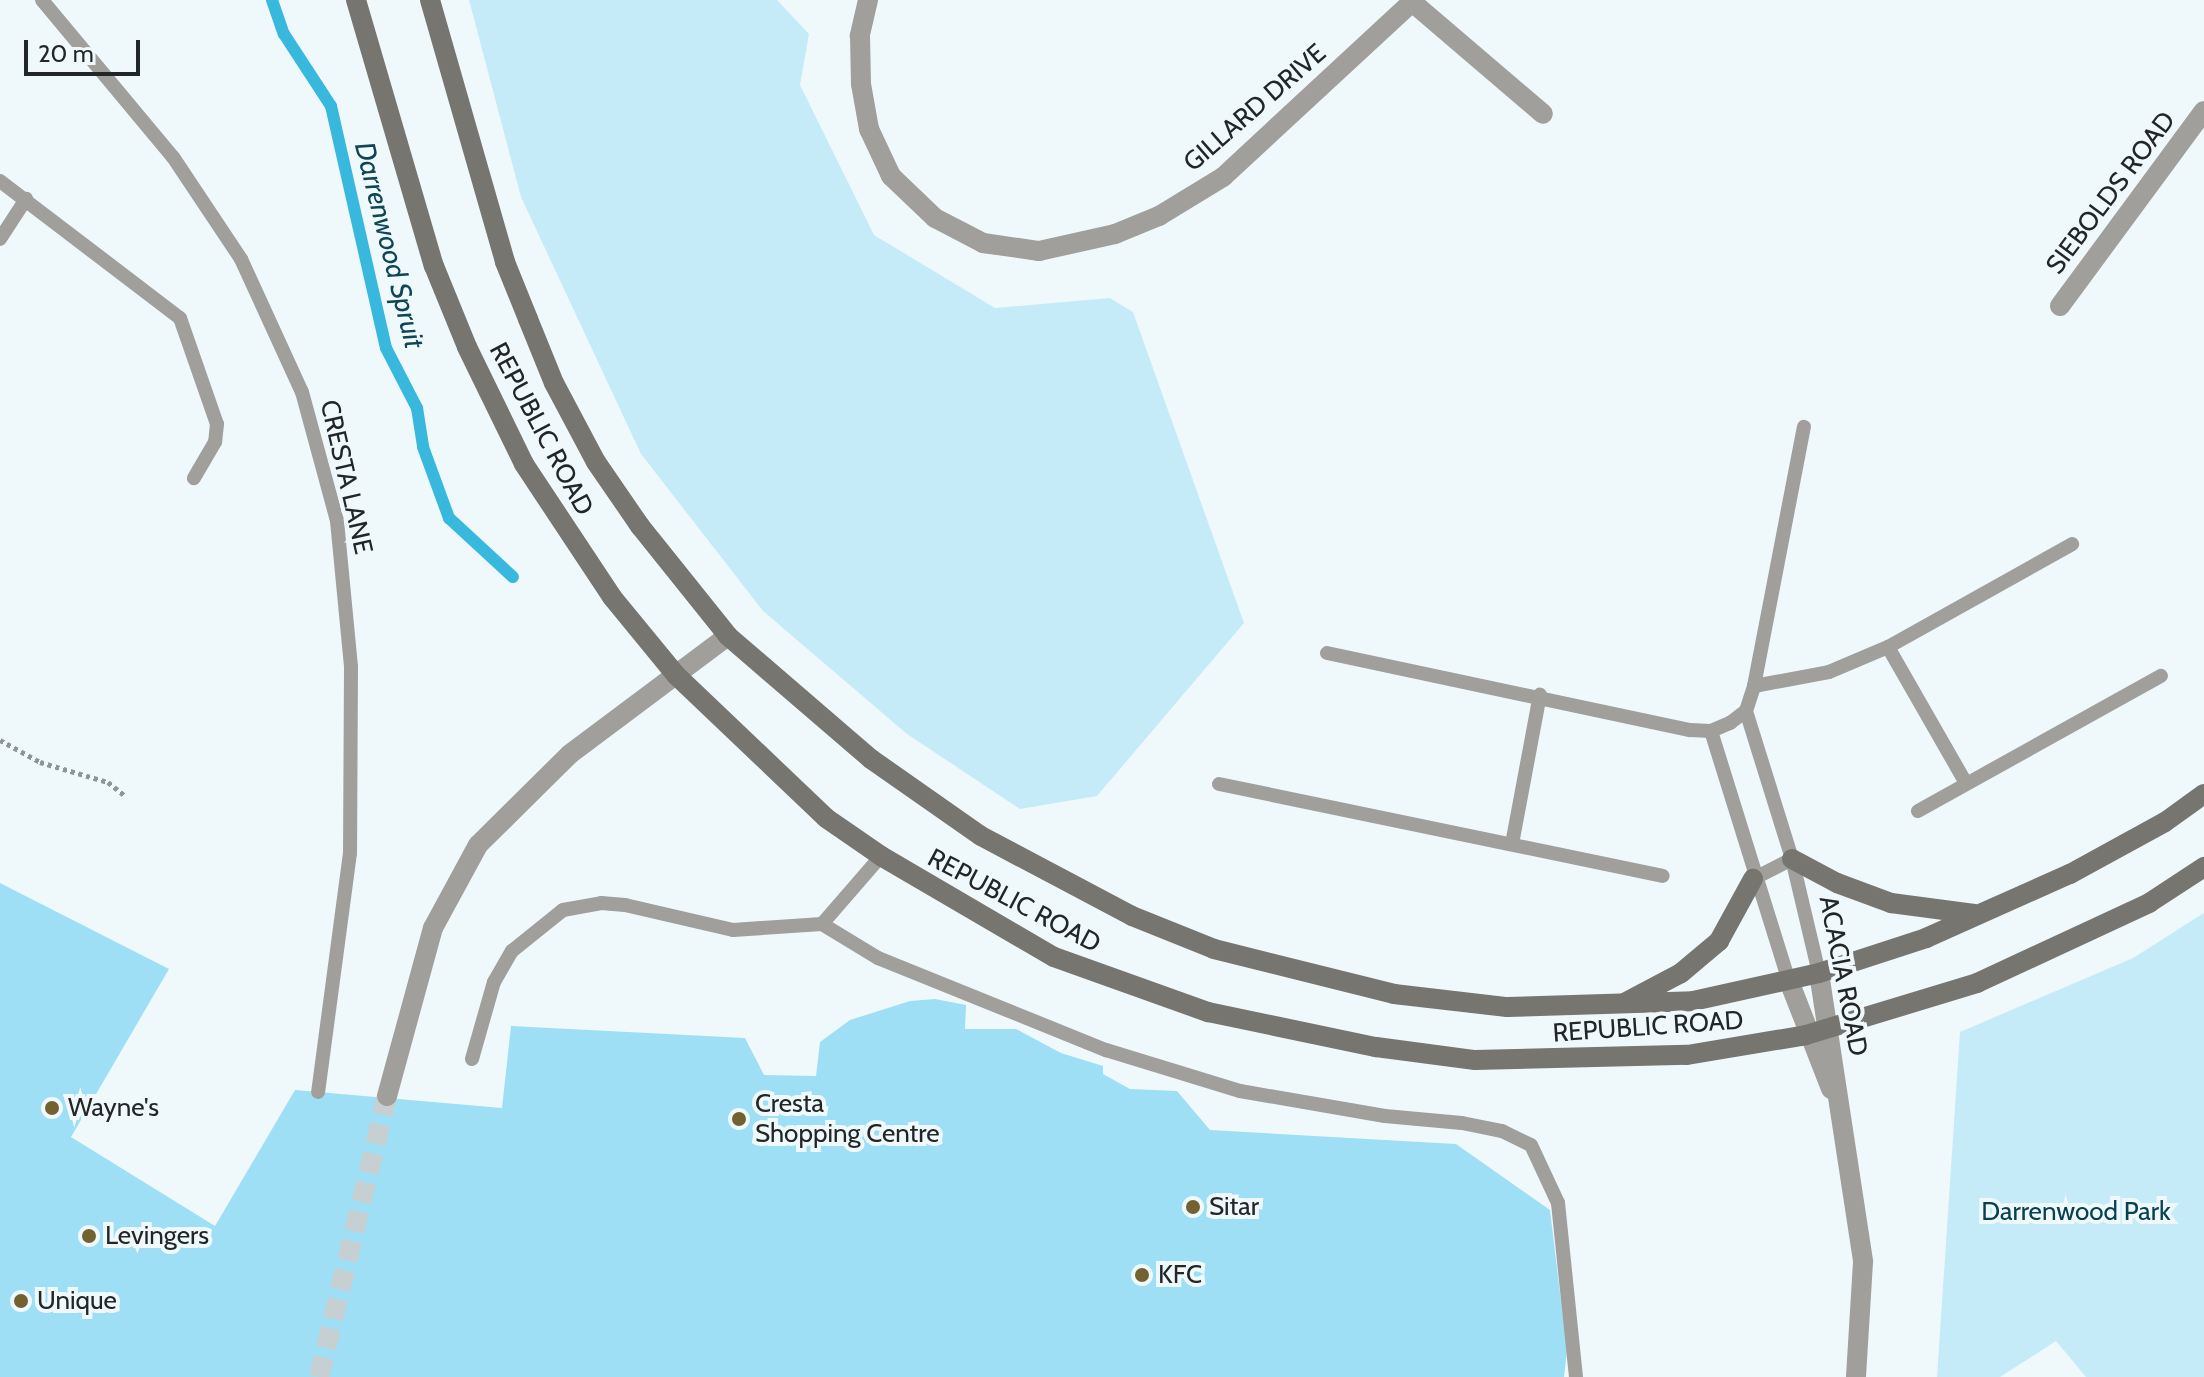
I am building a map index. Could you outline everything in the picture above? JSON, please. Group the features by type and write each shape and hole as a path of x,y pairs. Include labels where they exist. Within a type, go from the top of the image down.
{"main road":[{"name":"REPUBLIC ROAD","path":"356,0 434,266 467,347 524,464 559,522 676,675 765,765 881,856 1054,957 1124,986 1281,1030 1475,1060 1573,1061 1687,1055 1806,1035 1977,983 2061,948 2149,903 2204,867"},
{"name":"REPUBLIC ROAD","path":"430,0 505,262 554,383 596,462 640,526 728,636 871,759 981,836 1052,878 1132,916 1214,949 1394,994 1507,1007 1619,1006 1693,1001 1789,981 1877,957 2070,874 2165,822 2204,794"},
{"path":"1792,859 1891,903 1980,915"},
{"path":"1619,1006 1681,973 1719,941 1753,879"}],"street":[{"name":"GILLARD DRIVE","path":"868,0 860,36 861,84 869,129 891,176 935,218 983,243 1039,251 1115,234 1159,216 1223,177 1413,1"},
{"path":"1413,1 1543,114"},
{"name":"SIEBOLDS ROAD","path":"2060,306 2204,111"},
{"path":"387,1096 433,928 478,845 554,768 728,636"},
{"name":"ACACIA ROAD","path":"1819,973 1832,1028 1838,1104 1863,1262 1856,1377"},
{"name":"ACACIA ROAD","path":"1789,981 1806,1035 1838,1104"}],"lane":[{"name":"CRESTA LANE","path":"42,0 173,157 241,259 302,392 337,521 351,667 350,853 318,1092"},
{"path":"0,181 180,318 217,424 215,442 194,478"},
{"path":"0,239 26,199"},
{"path":"1327,653 1711,731 1746,711 1754,686 1804,427"},
{"path":"1754,686 1829,672 1888,647 2072,544"},
{"path":"1888,647 1966,783"},
{"path":"1918,811 2161,676"},
{"path":"1512,844 1540,695"},
{"name":"ACACIA ROAD","path":"1746,711 1792,859 1819,973"},
{"name":"ACACIA ROAD","path":"1711,731 1753,879 1789,981"},
{"path":"1219,784 1663,876"},
{"path":"822,924 881,856"},
{"path":"1753,879 1792,859"},
{"path":"472,1059 494,982 512,951 563,910 601,903 625,905 733,930 822,924 878,958 1106,1050 1240,1091 1385,1116 1462,1123 1502,1131 1531,1145 1546,1167 1558,1203 1576,1377"}],"path":[{"path":"0,740 40,762 108,782 125,796"}],"green space":[{"path":"469,0 777,0 809,34 800,85 874,235 995,308 1110,298 1133,312 1244,623 1097,796 1020,809 907,734 763,611 641,454 521,197"},
{"name":"Darrenwood Park","path":"2204,913 2204,1377 2086,1377 2056,1341 2000,1377 1937,1377 1960,1032 2133,958"}],"building":[{"name":"Cresta Shopping Centre","path":"0,883 169,969 71,1137 215,1226 295,1090 502,1108 511,1026 745,1038 764,1075 816,1076 820,1042 850,1020 910,1001 935,999 966,1005 965,1029 1016,1029 1061,1053 1103,1066 1103,1074 1130,1089 1177,1091 1210,1130 1456,1144 1550,1210 1567,1351 1564,1377 0,1377"}],"waterway":[{"name":"Darrenwood Spruit","path":"272,0 284,34 331,106 386,348 417,408 423,447 449,518 513,577"}],"tunnel":[{"path":"319,1377 387,1096"}],"place":[{"name":"Wayne's","path":"52,1108"},
{"name":"Cresta Shopping Centre","path":"739,1119"},
{"name":"Sitar","path":"1193,1207"},
{"name":"Levingers","path":"89,1236"},
{"name":"KFC","path":"1142,1275"},
{"name":"Unique","path":"21,1301"}]}
